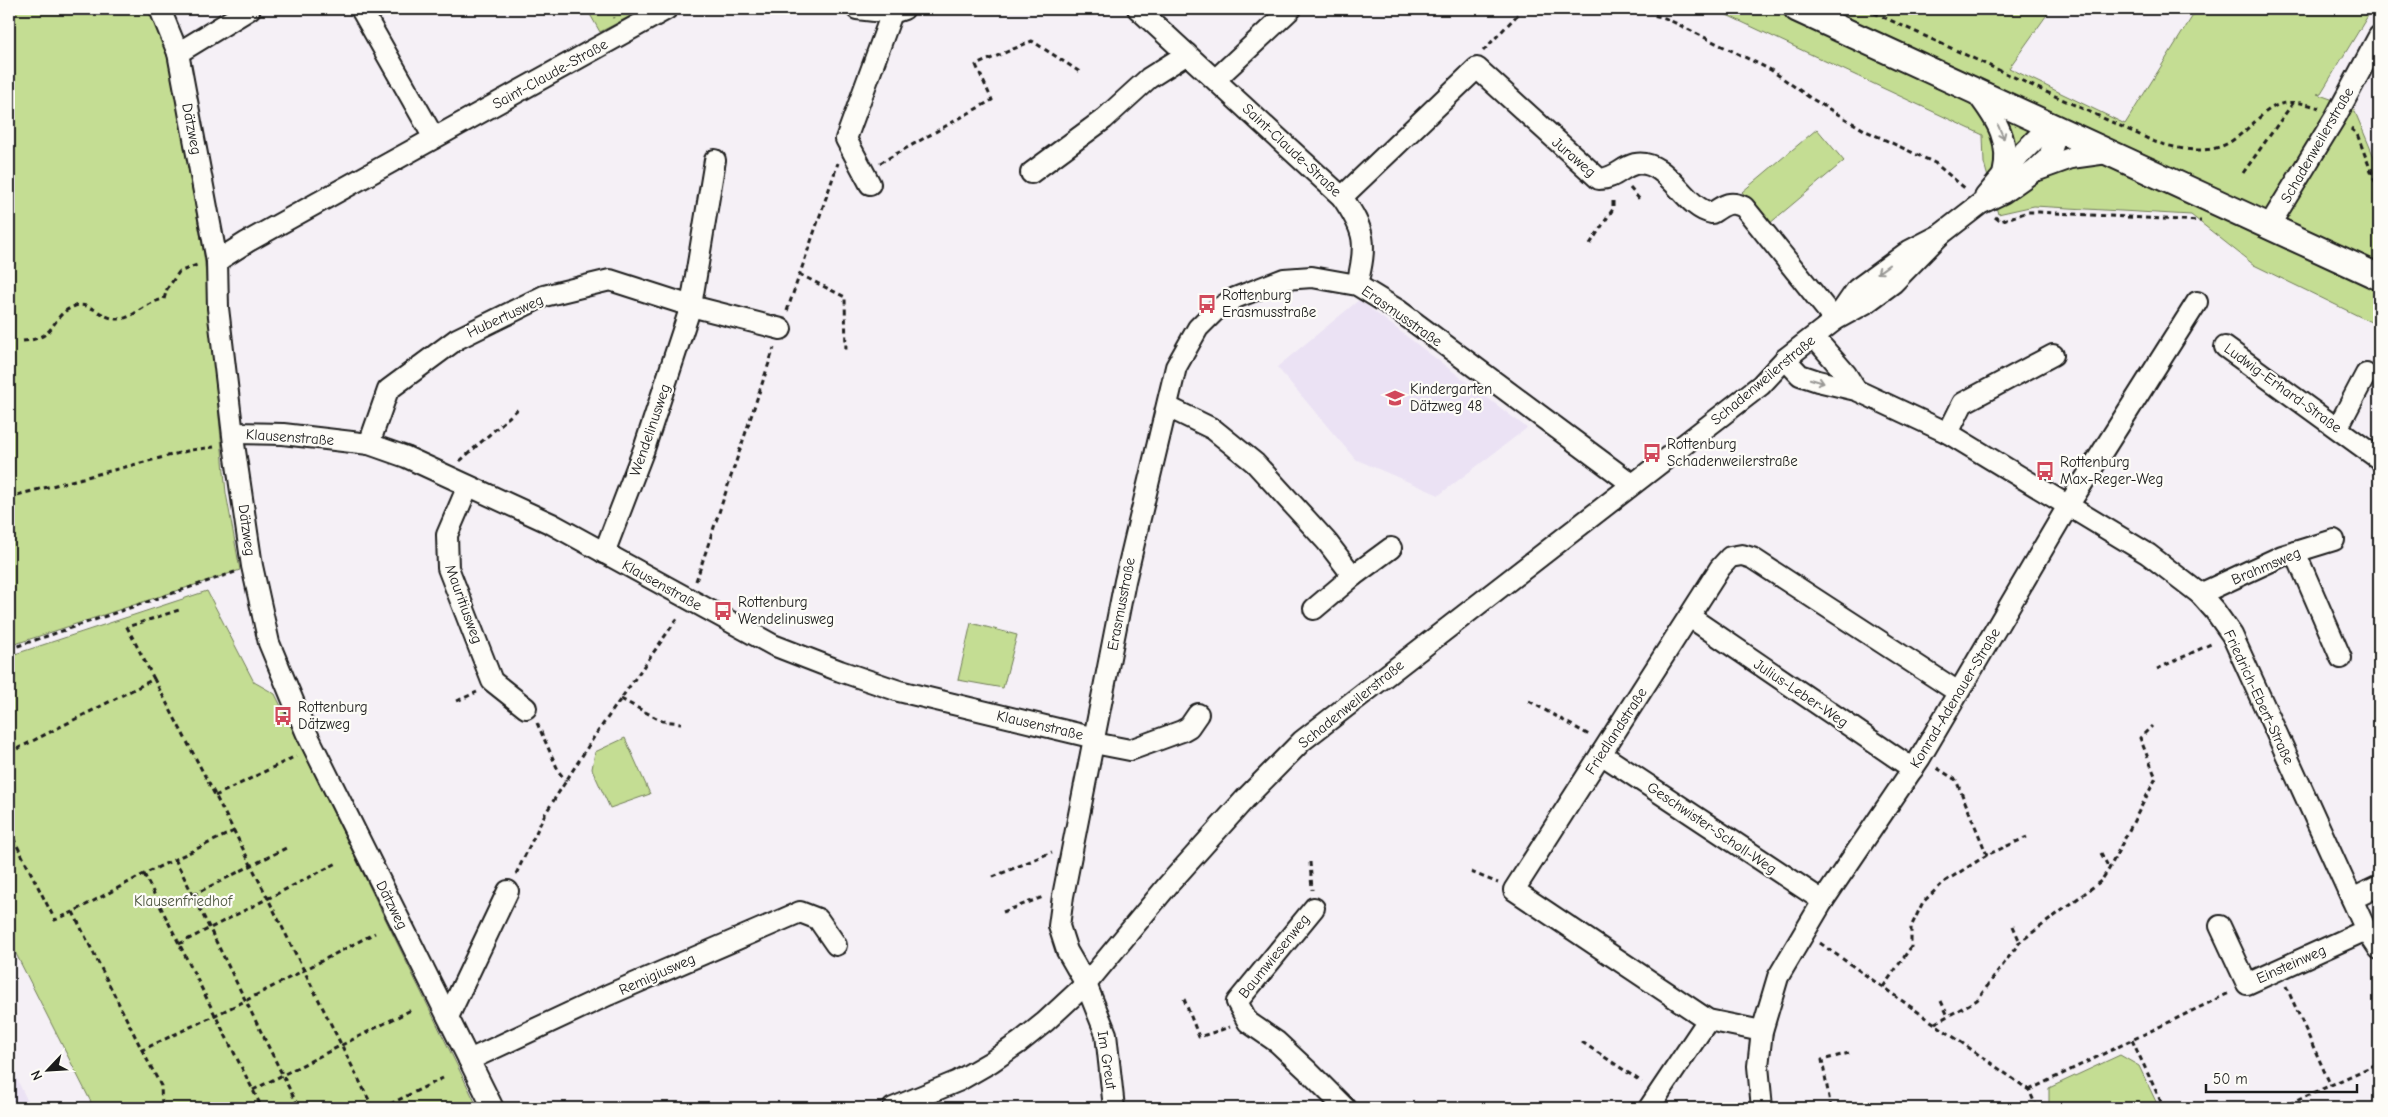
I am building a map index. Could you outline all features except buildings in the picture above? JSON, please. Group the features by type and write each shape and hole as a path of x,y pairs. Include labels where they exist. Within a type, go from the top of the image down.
{"main road":[{"path":"1796,9 1977,94 2379,277"}],"street":[{"name":"Dätzweg","path":"160,9 178,53 218,261 218,308 234,438 252,566 269,643 293,704 314,748 493,1108"},
{"path":"178,53 250,9"},
{"path":"361,9 434,138"},
{"name":"Saint-Claude-Straße","path":"218,261 247,242 667,9"},
{"path":"857,9 898,11 846,139 870,184"},
{"name":"Saint-Claude-Straße","path":"1138,9 1342,196 1362,230 1364,247 1357,285"},
{"path":"1216,79 1291,9"},
{"name":"Schadenweilerstraße","path":"2269,226 2336,116 2379,36"},
{"path":"1031,173 1104,119 1149,78 1187,54"},
{"path":"1342,196 1477,68"},
{"name":"Juraweg","path":"1477,68 1591,174 1599,179 1613,176 1635,164 1646,166 1662,171 1698,208 1705,212 1712,213 1727,203 1734,202 1744,207 1834,320"},
{"path":"1977,94 1992,113 2004,141 2007,159 2003,175"},
{"name":"Schadenweilerstraße","path":"1980,204 2003,175 2052,128"},
{"name":"Schadenweilerstraße","path":"893,1108 958,1080 991,1062 1020,1042 1086,984 1168,885 1245,799 1302,741 1761,385 1785,359 1834,320 1866,303 1893,283 1940,235 1980,204 2003,193 2028,176 2049,158 2054,142 2052,128"},
{"name":"Schadenweilerstraße","path":"2028,176 2063,160 2106,153"},
{"name":"Wendelinusweg","path":"604,553 644,449 691,306 715,160"},
{"name":"Erasmusstraße","path":"1086,984 1067,952 1059,926 1064,889 1125,581 1176,367 1198,328 1215,312 1234,298 1284,279 1312,277 1357,285 1398,310 1632,484"},
{"name":"Hubertusweg","path":"369,444 388,390 457,338 544,296 610,280 691,306"},
{"name":"Konrad-Adenauer-Straße","path":"1762,1108 1758,1066 1762,1031 1778,977 1823,901 1913,769 2068,506 2197,302"},
{"path":"691,306 781,329"},
{"path":"1814,337 1846,374 1856,390"},
{"name":"Ludwig-Erhard-Straße","path":"2225,347 2379,459"},
{"path":"1948,433 1963,403 2053,355"},
{"name":"Friedrich-Ebert-Straße","path":"1785,359 1800,375 1818,382 1856,390 1948,433 2148,554 2200,594 2232,635 2366,930 2379,949"},
{"path":"2338,428 2366,374"},
{"path":"1168,407 1213,429 1255,463 1327,542 1353,576"},
{"name":"Klausenstraße","path":"234,438 284,434 369,444 444,475 552,524 773,645 840,671 899,690 1095,740"},
{"name":"Mauritiusweg","path":"468,486 447,535 448,568 492,681 526,708"},
{"name":"Brahmsweg","path":"2200,594 2295,552 2334,540"},
{"path":"1314,609 1353,576 1391,548"},
{"path":"2295,552 2341,658"},
{"name":"Friedlandstraße","path":"1514,890 1730,557 1742,555 1752,558 1958,692"},
{"name":"Julius-Leber-Weg","path":"1690,617 1913,769"},
{"path":"1095,740 1124,749 1136,749 1182,731 1189,726 1198,714"},
{"name":"Geschwister-Scholl-Weg","path":"1604,750 1823,901"},
{"path":"2352,898 2379,886"},
{"path":"1514,890 1708,1020 1762,1031"},
{"path":"448,1017 508,891"},
{"name":"Baumwiesenweg","path":"1314,908 1236,1002 1248,1022 1277,1042 1345,1108"},
{"name":"Remigiusweg","path":"469,1060 608,995 800,912 818,919 836,945"},
{"name":"Einsteinweg","path":"2220,926 2247,984 2366,930"},
{"name":"Im Greut","path":"1086,984 1106,1034 1114,1108"},
{"path":"1654,1101 1708,1020"}],"path":[{"path":"1477,68 1483,51 1523,9"},
{"path":"1649,9 1652,16 1665,18 1771,70 1809,97 1866,131 1935,163 2000,221 2028,212 2203,221"},
{"path":"1866,9 2155,142 2178,149 2212,149 2228,143 2274,105 2293,103 2317,107"},
{"path":"875,156 879,164 992,100 976,66 1032,41 1080,72"},
{"path":"2243,173 2293,103"},
{"path":"2336,116 2357,134 2379,192"},
{"path":"508,891 545,814 621,699 690,601 846,139"},
{"path":"1590,244 1613,209 1613,176"},
{"path":"23,341 38,340 49,332 66,310 78,305 90,307 118,320 133,314 144,305 164,299 167,289 179,272 196,265 218,261"},
{"path":"799,274 845,297 846,354"},
{"path":"444,475 518,409"},
{"path":"9,497 234,438"},
{"path":"9,649 252,566"},
{"path":"179,610 127,627 234,831 373,1108"},
{"path":"2157,669 2232,635"},
{"path":"9,753 154,679"},
{"path":"621,699 662,721 682,723"},
{"path":"1529,701 1604,750"},
{"path":"526,708 540,727 559,772 566,781"},
{"path":"1935,1023 1976,1000 2020,942 2101,881 2156,778 2140,738 2152,726"},
{"path":"216,796 314,748"},
{"path":"1956,780 1987,855"},
{"path":"9,830 55,920 144,874 234,831"},
{"path":"1883,988 1911,947 1911,927 1923,902 1944,882 1987,855 2027,837"},
{"path":"993,876 1074,843"},
{"path":"192,895 288,846"},
{"path":"2101,853 2109,869"},
{"path":"175,860 299,1108"},
{"path":"179,944 210,930 338,862"},
{"path":"1310,862 1314,908"},
{"path":"1471,872 1514,890"},
{"path":"144,874 262,1108"},
{"path":"1002,912 1064,889"},
{"path":"73,912 161,1086 162,1108"},
{"path":"2013,926 2020,942"},
{"path":"1804,932 2029,1090 2037,1108"},
{"path":"142,1050 245,1001 375,933"},
{"path":"2278,969 2331,1086"},
{"path":"2029,1090 2247,984"},
{"path":"1184,999 1199,1037 1248,1022"},
{"path":"1941,1001 1948,1016"},
{"path":"253,1090 410,1010"},
{"path":"2132,1040 2164,1108"},
{"path":"1582,1042 1654,1101"},
{"path":"1831,1108 1822,1060 1849,1053"},
{"path":"2280,1108 2379,1063"},
{"path":"382,1108 443,1078"}],"shaded area":[{"name":"Kindergarten Dätzweg 48","path":"1359,300 1527,428 1439,495 1355,459 1277,367"},
{"path":"9,1063 31,1108 9,1108"}],"green space":[{"path":"9,9 149,9 168,56 204,255 226,493 240,570 9,646"},
{"path":"587,9 644,9 600,32"},
{"path":"1714,9 2051,9 2009,68 2125,124 2197,9 2372,9 2321,93 2317,94 2353,107 2379,169 2379,326 2254,265 2191,215 2034,206 1998,214 1984,163 1983,135"},
{"path":"1817,129 1844,161 1769,224 1742,192"},
{"name":"Klausenfriedhof","path":"207,591 254,682 275,694 478,1108 94,1108 9,940 9,656"},
{"path":"971,623 1017,635 1003,688 958,680"},
{"path":"625,738 650,794 610,808 592,769 595,752"},
{"path":"2120,1055 2139,1066 2159,1108 2049,1108 2049,1088"}],"place":[{"name":"Rottenburg Erasmusstraße","path":"1207,304"},
{"name":"Kindergarten Dätzweg 48","path":"1395,398"},
{"name":"Rottenburg Schadenweilerstraße","path":"1652,453"},
{"name":"Rottenburg Max-Reger-Weg","path":"2045,471"},
{"name":"Rottenburg Wendelinusweg","path":"723,611"},
{"name":"Rottenburg Dätzweg","path":"283,716"}]}
